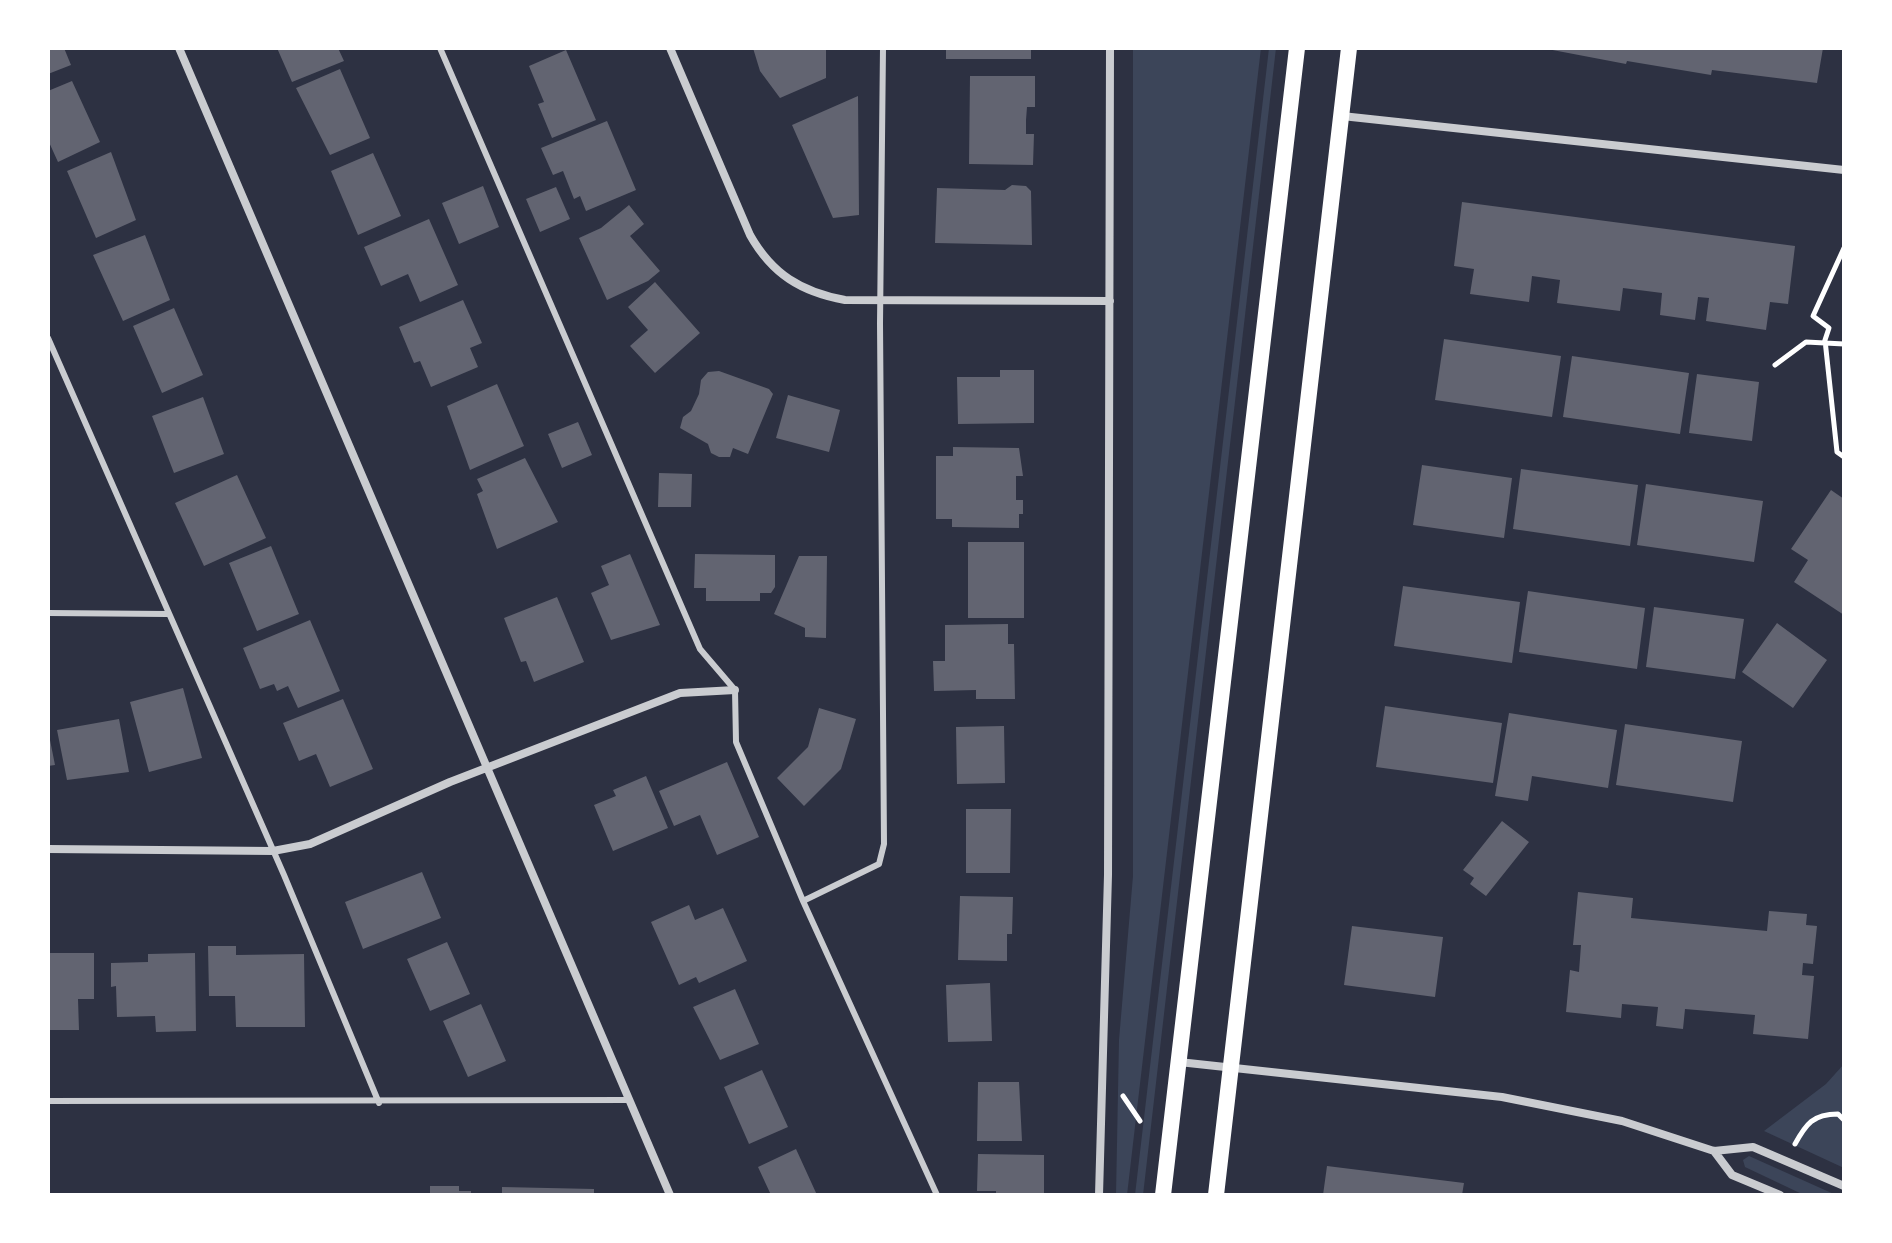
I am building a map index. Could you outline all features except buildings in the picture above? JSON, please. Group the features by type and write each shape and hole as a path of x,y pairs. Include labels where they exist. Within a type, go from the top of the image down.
{"main road":[{"path":"1163,1195 1297,48"},
{"path":"1216,1195 1349,48"}],"street":[{"path":"179,48 485,769 670,1195"},
{"path":"670,48 760,254 790,282 811,292 845,300 1110,301"},
{"path":"1099,1195 1108,875 1110,48"},
{"path":"1342,116 1844,170"},
{"path":"48,849 273,851 310,844 485,769 680,693 735,690"},
{"path":"1179,1061 1502,1097 1622,1121 1714,1151 1753,1147 1844,1186"},
{"path":"1714,1151 1732,1175 1780,1195"}],"lane":[{"path":"440,48 700,649 735,690 736,742 803,901 937,1195"},
{"path":"803,901 879,864 884,844 883,48"},
{"path":"48,338 273,851 379,1103"},
{"path":"48,613 167,614"},
{"path":"48,1101 379,1103 628,1100"}],"path":[{"path":"1844,248 1813,316 1829,328 1825,340 1837,452 1844,457"},
{"path":"1775,365 1806,342 1825,340 1844,344"},
{"path":"1794,1145 1806,1123 1821,1114 1838,1114 1844,1120"}],"shaded area":[{"path":"1133,48 1261,48 1127,1195 1116,1195 1119,1040 1133,876"},
{"path":"1269,48 1276,48 1143,1195 1135,1195"},
{"path":"1844,1064 1844,1168 1764,1131 1826,1084"},
{"path":"1749,1156 1836,1195 1804,1195 1745,1167 1743,1160"}]}
